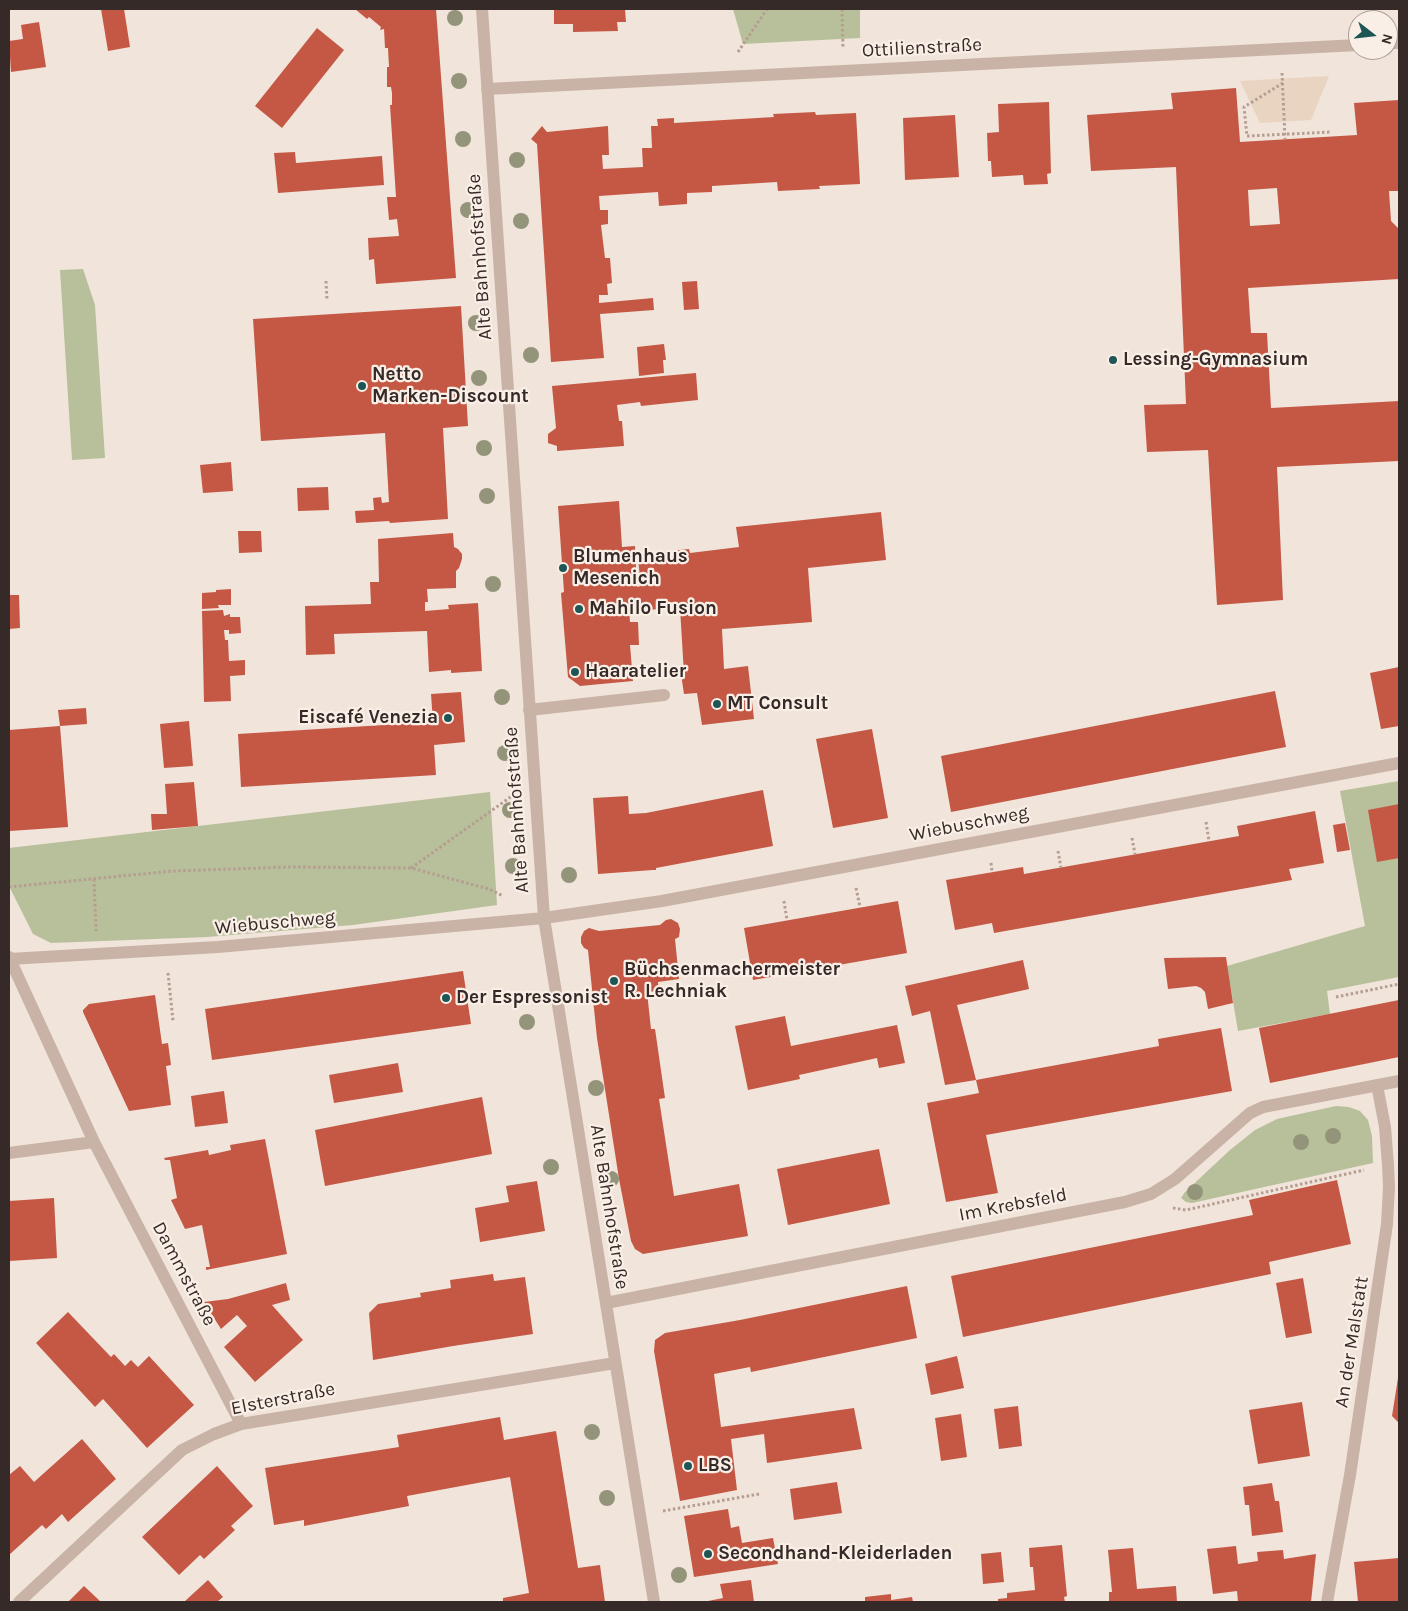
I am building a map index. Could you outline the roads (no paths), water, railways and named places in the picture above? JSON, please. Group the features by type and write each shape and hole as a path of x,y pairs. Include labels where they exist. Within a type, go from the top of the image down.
{"street":[{"name":"Alte Bahnhofstraße","path":"482,9 544,918 654,1602"},
{"name":"Ottilienstraße","path":"487,89 1348,45"},
{"path":"529,710 664,695"},
{"name":"Wiebuschweg","path":"9,958 166,950 544,918 662,901 1399,763"},
{"name":"Dammstraße","path":"9,958 94,1142 241,1424"},
{"name":"Im Krebsfeld","path":"606,1303 1125,1202 1151,1194 1175,1179 1250,1114 1263,1108 1399,1081"},
{"name":"An der Malstatt","path":"1327,1602 1350,1475 1384,1254 1389,1187 1385,1127 1377,1085"},
{"path":"9,1153 94,1142"},
{"name":"Elsterstraße","path":"19,1602 182,1450 214,1434 241,1424 615,1363"}],"place":[{"name":"Lessing-Gymnasium","path":"1113,360"},
{"name":"Netto Marken-Discount","path":"362,386"},
{"name":"Blumenhaus Mesenich","path":"563,568"},
{"name":"Mahilo Fusion","path":"579,609"},
{"name":"Haaratelier","path":"575,672"},
{"name":"MT Consult","path":"717,704"},
{"name":"Eiscafé Venezia","path":"448,718"},
{"name":"Büchsenmachermeister R. Lechniak","path":"614,981"},
{"name":"Der Espressonist","path":"446,998"},
{"name":"LBS","path":"688,1466"},
{"name":"Secondhand-Kleiderladen","path":"708,1554"}]}
